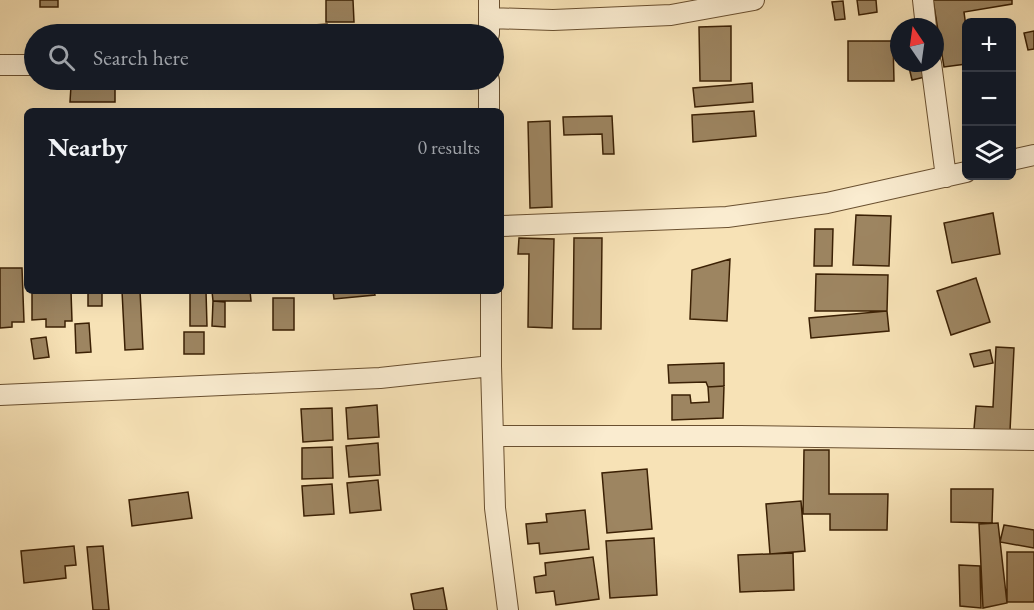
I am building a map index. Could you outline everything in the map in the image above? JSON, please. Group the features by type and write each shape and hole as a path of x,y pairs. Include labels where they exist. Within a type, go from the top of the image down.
{"street":[{"path":"489,17 554,20 671,15 754,0"},
{"path":"923,0 925,18"},
{"path":"0,64 24,65"},
{"path":"932,72 946,177"},
{"path":"489,90 489,108"},
{"path":"1016,159 1034,154"},
{"path":"504,226 727,217 827,203 962,173"},
{"path":"491,294 495,508 508,610"},
{"path":"0,395 380,378 491,366"},
{"path":"493,436 762,436 1034,440"}],"building":[{"path":"40,0 58,0 58,7 40,7"},
{"path":"326,0 353,0 354,22 326,22"},
{"path":"857,0 876,0 877,12 859,15"},
{"path":"933,0 1012,0 1012,4 964,12 962,65 944,67 944,18 936,18"},
{"path":"843,1 845,19 835,20 832,2"},
{"path":"731,26 731,81 700,81 699,27"},
{"path":"1034,31 1034,49 1028,50 1024,33"},
{"path":"848,41 890,41 890,72 894,72 894,81 848,81"},
{"path":"910,72 924,72 925,77 912,80"},
{"path":"752,83 753,102 695,107 693,88"},
{"path":"71,90 115,90 115,102 70,102"},
{"path":"754,111 756,136 693,142 692,115"},
{"path":"612,116 614,154 603,154 602,134 564,135 563,117"},
{"path":"550,121 552,207 530,208 528,122"},
{"path":"993,213 1000,254 952,263 944,223"},
{"path":"856,215 891,216 889,266 853,265"},
{"path":"815,229 833,229 832,266 814,266"},
{"path":"519,238 554,239 552,328 528,327 529,254 518,254"},
{"path":"574,238 602,238 601,329 573,329"},
{"path":"730,259 727,321 690,319 692,270"},
{"path":"0,268 22,268 24,322 12,322 12,327 0,328"},
{"path":"816,274 888,275 887,311 815,311"},
{"path":"976,278 990,322 951,335 937,291"},
{"path":"32,294 71,294 72,321 65,321 65,327 46,327 46,319 32,320"},
{"path":"88,294 102,294 102,306 88,306"},
{"path":"122,294 140,294 143,349 125,350"},
{"path":"190,294 206,294 207,326 190,326"},
{"path":"212,294 250,294 251,301 213,301"},
{"path":"333,294 375,295 334,299"},
{"path":"273,298 294,298 294,330 273,330"},
{"path":"213,301 225,302 225,327 212,326"},
{"path":"887,311 889,331 811,338 809,318"},
{"path":"89,323 91,352 76,353 75,324"},
{"path":"184,332 204,332 204,354 184,354"},
{"path":"46,337 49,357 34,359 31,339"},
{"path":"996,347 1014,348 1010,431 974,429 976,406 993,407"},
{"path":"990,350 993,363 974,367 970,354"},
{"path":"724,363 724,386 708,387 706,382 669,383 668,365"},
{"path":"724,386 723,418 672,420 672,395 690,395 691,403 709,402 708,387"},
{"path":"377,405 379,437 348,439 346,408"},
{"path":"332,408 333,440 303,442 301,409"},
{"path":"378,443 380,475 349,477 346,446"},
{"path":"332,447 333,478 302,479 302,448"},
{"path":"804,450 829,450 829,494 888,494 887,530 830,530 830,514 803,514"},
{"path":"647,469 652,529 607,533 602,473"},
{"path":"378,480 381,510 350,513 347,483"},
{"path":"332,484 334,514 304,516 302,486"},
{"path":"951,489 993,489 992,523 951,522"},
{"path":"188,492 192,518 132,526 129,500"},
{"path":"801,501 805,551 770,554 766,504"},
{"path":"585,510 589,549 540,554 539,543 528,544 526,524 547,522 546,514"},
{"path":"998,523 1007,603 983,608 979,524"},
{"path":"1004,525 1034,530 1034,548 1000,542"},
{"path":"654,538 657,595 610,598 606,541"},
{"path":"74,546 76,565 65,566 66,578 24,583 21,551"},
{"path":"103,546 109,610 93,610 87,547"},
{"path":"1007,552 1034,552 1034,602 1007,602"},
{"path":"793,553 794,590 740,592 738,555"},
{"path":"593,557 599,599 556,605 554,591 536,593 534,577 546,575 545,563"},
{"path":"959,565 980,566 981,608 960,606"},
{"path":"443,588 447,610 414,610 411,594"}]}
